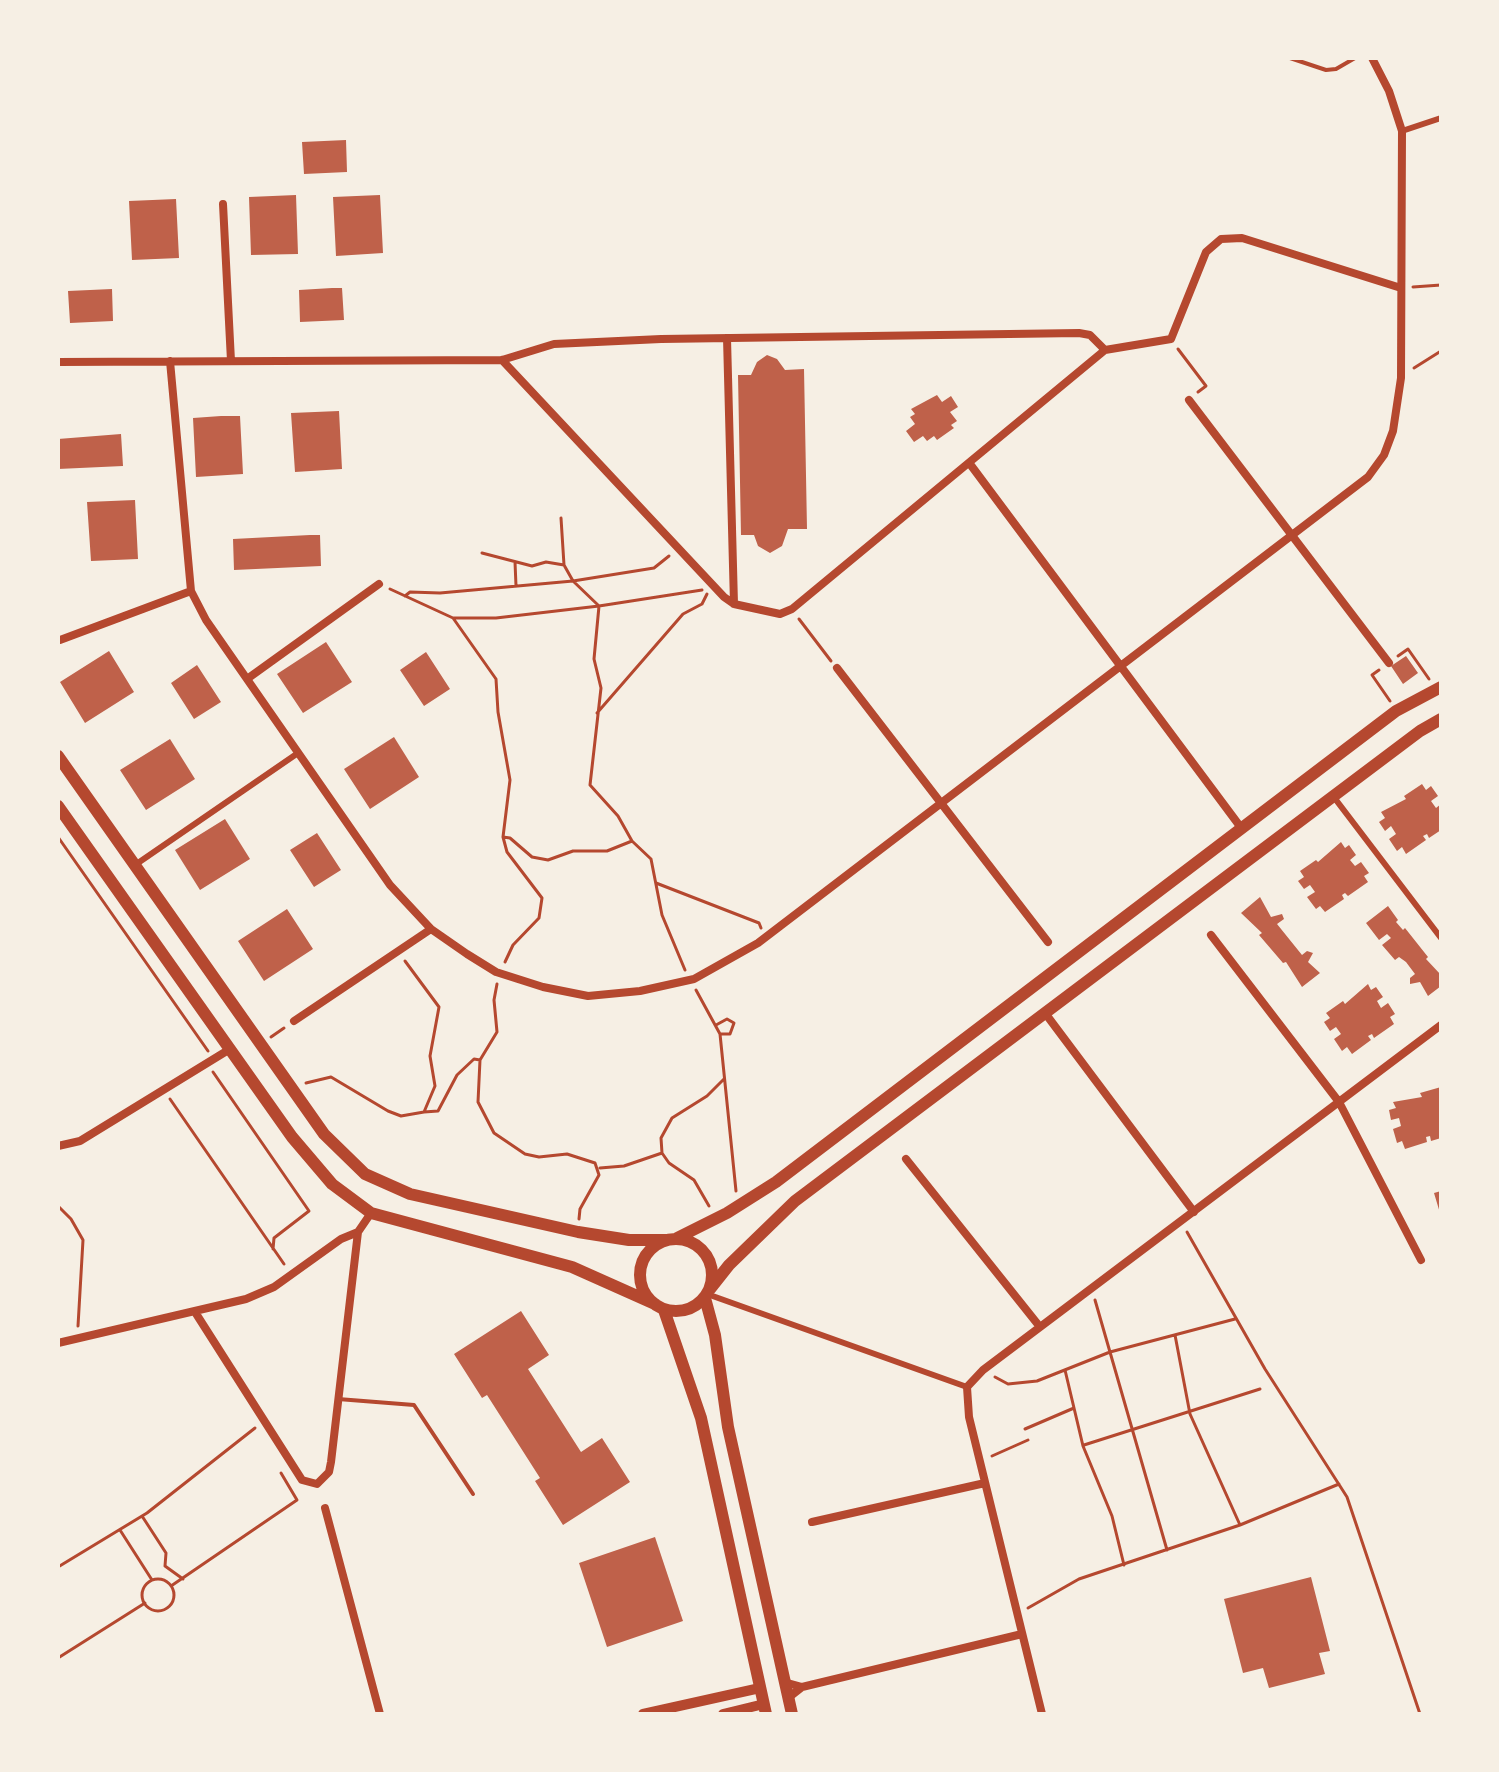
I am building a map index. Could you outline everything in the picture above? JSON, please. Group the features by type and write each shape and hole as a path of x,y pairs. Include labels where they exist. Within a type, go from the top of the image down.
{"main road":[{"path":"788,1698 765,1709 701,1418 660,1307 641,1286 640,1274 647,1253 727,1213 776,1182 1396,711 1438,688"},
{"path":"58,806 292,1137 332,1184 371,1213 572,1267 660,1307 687,1310 708,1294 739,1255 795,1201 1333,796 1441,719"},
{"path":"58,756 324,1134 365,1174 410,1194 578,1232 629,1240 672,1239 699,1246 707,1255 713,1277 708,1294 728,1427 792,1714"},
{"path":"760,1688 784,1682"}],"street":[{"path":"170,361 191,591 206,620 390,885 431,929 500,973 543,987 588,996 640,991 690,979 731,961 766,936 1121,668 1349,495 1384,455 1393,431 1401,378 1402,131 1393,102 1372,58"},
{"path":"1402,131 1441,118"},
{"path":"223,204 231,361"},
{"path":"502,360 679,550 734,604 780,614 792,609 1105,350 1171,339 1206,252 1213,244 1231,237 1401,288"},
{"path":"58,362 502,360 554,344 1079,333 1090,335 1105,350"},
{"path":"727,338 734,604"},
{"path":"1189,400 1389,663"},
{"path":"970,464 1242,829"},
{"path":"247,679 379,584"},
{"path":"60,640 191,591"},
{"path":"837,668 1048,942"},
{"path":"135,865 298,753"},
{"path":"1333,796 1441,938"},
{"path":"294,1021 431,929"},
{"path":"1211,935 1339,1102 1421,1260"},
{"path":"1045,1013 1194,1212"},
{"path":"1042,1714 969,1417 967,1387 983,1370 1441,1025"},
{"path":"58,1146 80,1141 230,1049"},
{"path":"906,1159 1040,1327"},
{"path":"195,1312 302,1480 317,1484 329,1472 358,1232 371,1213"},
{"path":"58,1343 246,1299 291,1275 341,1239 358,1232"},
{"path":"708,1294 967,1387"},
{"path":"812,1522 985,1483"},
{"path":"325,1508 380,1714"},
{"path":"788,1698 802,1687 1022,1634"},
{"path":"784,1682 802,1687"},
{"path":"643,1714 760,1688"},
{"path":"723,1714 765,1709"}],"lane":[{"path":"1290,58 1326,70 1336,69 1355,58"},
{"path":"338,1399 414,1405 473,1494"}],"path":[{"path":"1401,288 1441,285"},
{"path":"1171,339 1206,386 1189,400"},
{"path":"1401,378 1441,351"},
{"path":"561,518 564,565 573,581 599,606"},
{"path":"405,596 410,592 573,581 654,568 679,550"},
{"path":"482,553 532,566 546,562 564,565"},
{"path":"515,562 516,587"},
{"path":"379,584 453,618 496,618 709,589 702,604 683,614 597,713"},
{"path":"599,606 594,659 601,688 590,785 618,816 632,841 651,859 662,915 690,979 720,1034 738,1188 733,1196"},
{"path":"792,609 837,668"},
{"path":"453,618 496,679 499,688 498,712 510,780 503,837 507,852 535,887 543,908 539,918 513,945 500,973 494,1000 497,1032 480,1060 475,1091 494,1133 525,1154 539,1157 582,1156 599,1168 624,1166 662,1153"},
{"path":"1408,649 1438,688"},
{"path":"1372,675 1396,711"},
{"path":"58,837 218,1064 211,1069 309,1211 274,1238 273,1249"},
{"path":"503,837 510,838 532,857 548,860 573,851 607,851 632,841"},
{"path":"656,883 759,923 766,936"},
{"path":"397,952 433,995 439,1007 430,1056 435,1086 424,1112"},
{"path":"716,1026 727,1019 734,1023 730,1034 720,1034"},
{"path":"261,1044 294,1021"},
{"path":"294,1091 302,1084 331,1077 401,1116 438,1111 457,1075 474,1059 480,1060"},
{"path":"720,1201 708,1207 694,1180 678,1172 662,1153 661,1138 672,1118 707,1096 724,1079"},
{"path":"163,1090 291,1275"},
{"path":"578,1232 580,1209 596,1183 599,1168"},
{"path":"58,1206 71,1219 83,1240 77,1337"},
{"path":"1181,1221 1235,1319 1340,1483 1382,1593 1420,1714"},
{"path":"1091,1289 1168,1551"},
{"path":"983,1370 1008,1384 1037,1381 1110,1352 1235,1319"},
{"path":"1175,1335 1190,1414 1240,1525"},
{"path":"1065,1370 1083,1446 1112,1516 1124,1566"},
{"path":"1083,1446 1260,1389"},
{"path":"1025,1429 1074,1408"},
{"path":"58,1567 142,1516 265,1421"},
{"path":"980,1461 1028,1440"},
{"path":"1017,1614 1079,1579 1240,1525 1340,1483"},
{"path":"171,1586 297,1500"},
{"path":"142,1516 166,1553 165,1566 183,1579"},
{"path":"120,1530 152,1580"},
{"path":"161,1579 171,1586 173,1600 166,1608 156,1611 145,1603 142,1591 152,1580 161,1579"},
{"path":"58,1658 145,1603"}],"building":[{"path":"346,140 347,172 304,174 302,142"},
{"path":"296,195 298,254 251,255 249,197"},
{"path":"380,195 383,253 336,256 333,197"},
{"path":"176,199 179,258 132,260 129,201"},
{"path":"342,288 344,320 300,322 299,290"},
{"path":"112,289 113,321 70,323 68,291"},
{"path":"767,355 777,359 785,370 804,369 807,529 788,529 782,546 770,553 758,546 754,535 741,535 738,375 751,375 757,362"},
{"path":"937,395 942,402 951,396 958,407 950,412 957,421 951,425 954,428 937,440 934,436 927,441 923,436 914,442 906,431 915,424 910,417 915,414 911,409"},
{"path":"339,411 342,469 295,472 291,413"},
{"path":"240,416 243,474 196,477 193,418"},
{"path":"121,434 123,466 58,469 58,439"},
{"path":"135,500 138,559 91,561 87,502"},
{"path":"320,535 321,566 234,570 233,539"},
{"path":"326,642 352,682 303,713 277,674"},
{"path":"109,651 134,692 85,723 60,682"},
{"path":"426,652 450,689 424,706 400,670"},
{"path":"1406,656 1418,673 1403,684 1391,666"},
{"path":"197,665 221,702 194,719 171,683"},
{"path":"394,737 419,777 370,809 344,769"},
{"path":"170,739 195,779 146,810 120,770"},
{"path":"1422,784 1426,790 1431,786 1438,796 1431,801 1436,808 1441,804 1441,830 1429,838 1427,834 1423,836 1426,840 1406,854 1402,847 1397,851 1389,839 1396,834 1391,826 1385,831 1379,822 1385,818 1381,812 1406,799 1404,796"},
{"path":"225,819 250,859 200,890 175,850"},
{"path":"317,833 341,870 314,887 290,850"},
{"path":"1341,842 1345,848 1349,845 1356,855 1350,860 1355,866 1361,862 1369,873 1364,876 1368,882 1348,896 1345,893 1342,895 1344,899 1325,912 1320,906 1316,909 1307,897 1315,892 1310,885 1304,889 1298,881 1304,877 1300,871 1316,860 1318,862"},
{"path":"1260,897 1271,917 1282,914 1284,919 1277,924 1302,955 1307,951 1313,953 1308,962 1320,973 1302,987 1286,962 1283,963 1259,935 1262,933 1241,913"},
{"path":"1388,906 1398,920 1396,922 1403,930 1405,928 1441,975 1441,986 1428,996 1420,982 1410,984 1410,978 1415,974 1406,962 1399,957 1395,960 1382,945 1391,938 1387,934 1379,940 1366,923"},
{"path":"287,909 313,949 264,981 238,941"},
{"path":"1368,984 1371,990 1376,987 1383,997 1377,1001 1381,1008 1388,1003 1395,1014 1390,1017 1394,1024 1374,1038 1372,1034 1368,1036 1371,1040 1352,1054 1347,1047 1342,1051 1334,1039 1341,1034 1336,1027 1330,1031 1324,1022 1330,1018 1326,1013 1343,1001 1345,1004"},
{"path":"1441,1087 1441,1138 1431,1141 1430,1136 1426,1137 1427,1142 1405,1149 1402,1141 1397,1143 1393,1129 1401,1126 1399,1118 1391,1120 1389,1110 1396,1108 1393,1102 1422,1097 1420,1093"},
{"path":"1441,1191 1441,1212 1440,1213 1434,1193"},
{"path":"521,1311 549,1355 528,1369 581,1452 602,1438 630,1482 563,1525 535,1481 540,1478 487,1395 482,1398 454,1354"},
{"path":"655,1537 683,1621 607,1647 579,1563"},
{"path":"1311,1577 1330,1651 1319,1653 1325,1674 1269,1688 1263,1668 1243,1673 1224,1599"}]}
